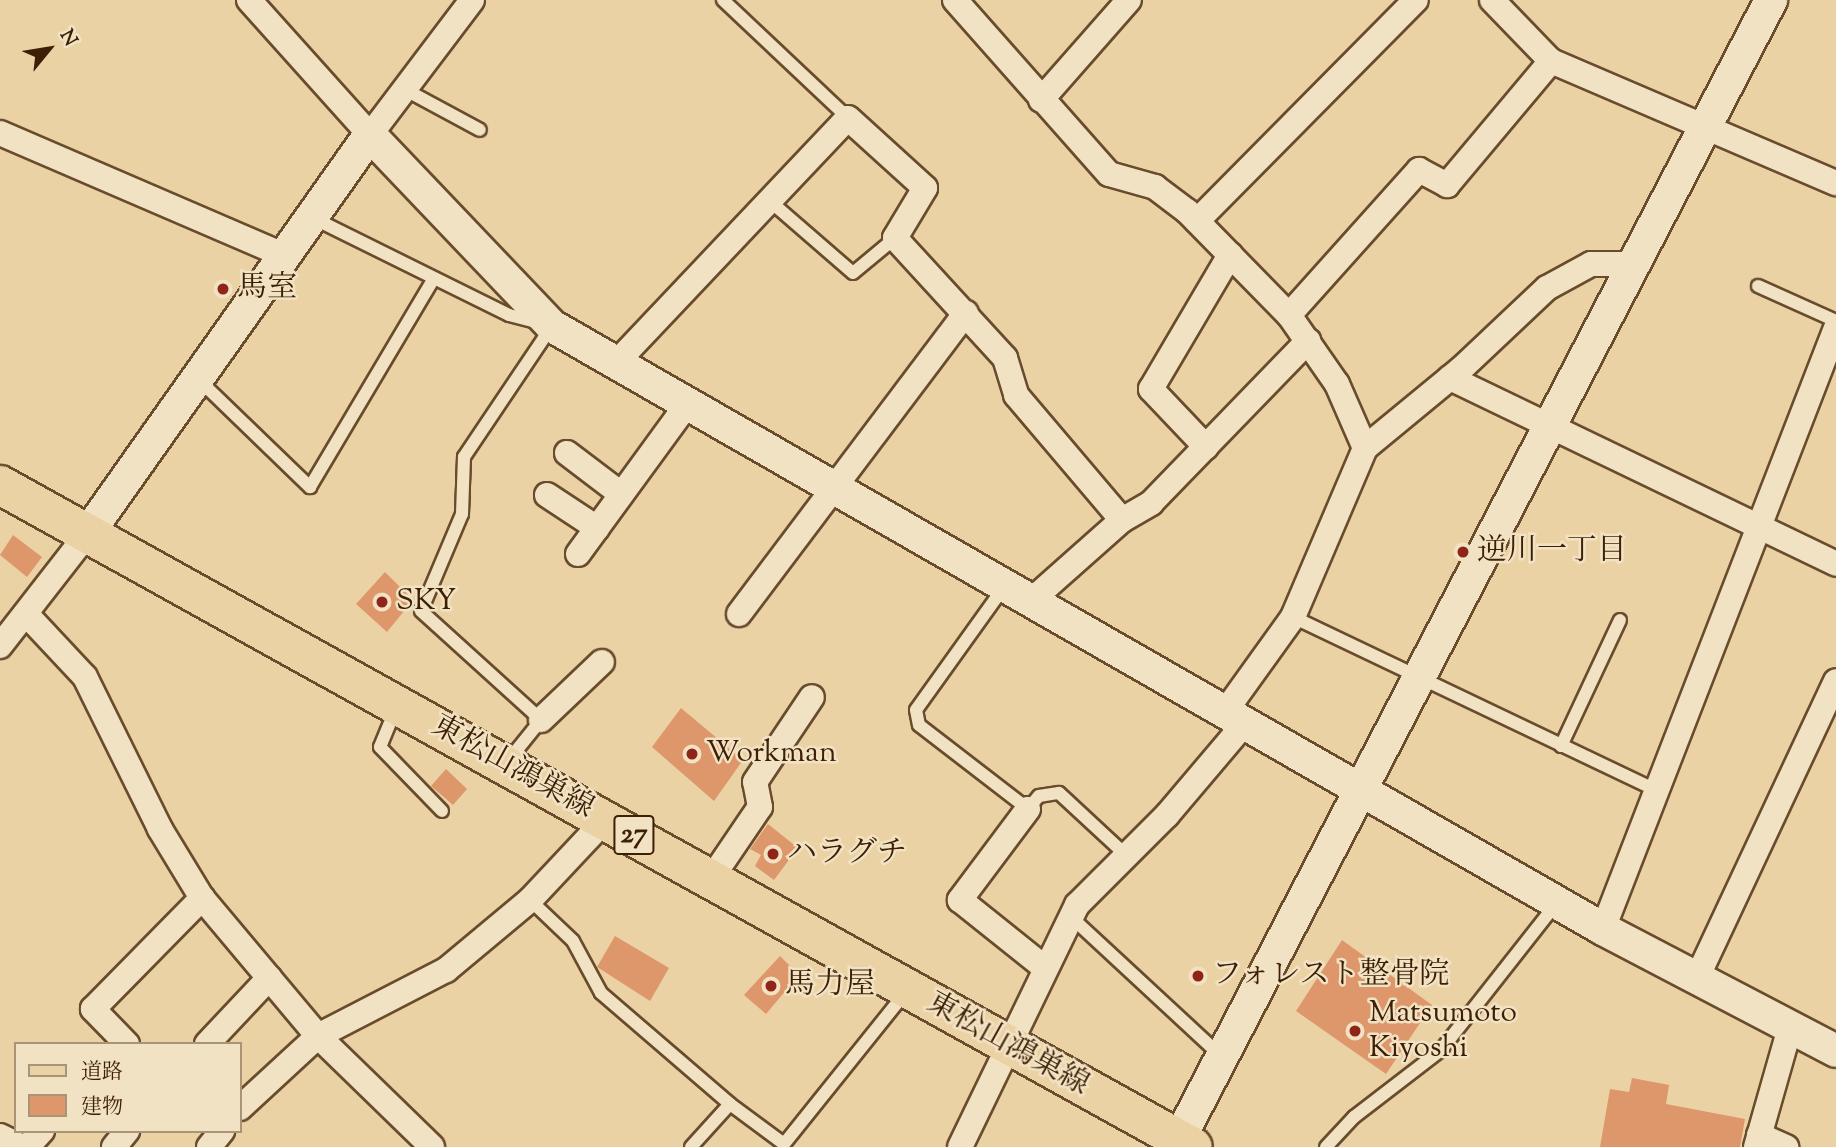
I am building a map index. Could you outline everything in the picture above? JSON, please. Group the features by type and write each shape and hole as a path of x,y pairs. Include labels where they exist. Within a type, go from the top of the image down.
{"main road":[{"name":"27","path":"0,485 88,533"},
{"name":"東松山鴻巣線","path":"88,533 1182,1144"}],"street":[{"path":"249,0 370,135 552,326 1237,716 1603,929 1836,1051"},
{"path":"0,646 28,616 88,533 313,218 401,88 472,0"},
{"path":"955,0 1109,174 1155,187 1197,221 1289,315 1337,384 1365,448"},
{"path":"1041,100 1129,0"},
{"path":"1197,221 1416,0"},
{"path":"1182,1144 1220,1055 1359,787 1420,681 1548,427 1771,0"},
{"path":"1499,2 1551,61 1706,125 1836,183"},
{"path":"1289,315 1419,170 1447,185 1551,61"},
{"path":"616,362 848,118 925,188 895,239 1005,358 1016,395 1122,520"},
{"path":"0,133 286,256"},
{"path":"1206,447 1151,389 1230,255"},
{"path":"960,1147 1006,1045 1071,917 1126,855 1237,716 1293,617 1365,448 1450,378 1547,288 1591,264 1634,264"},
{"path":"739,614 837,488 966,313"},
{"path":"1603,929 1836,328"},
{"path":"1020,592 1122,520 1151,503 1308,341"},
{"path":"1450,378 1548,427 1761,525 1836,564"},
{"path":"578,554 688,403"},
{"path":"567,453 621,494"},
{"path":"547,495 597,528"},
{"path":"28,616 85,677 160,829 202,898 317,1036 432,1147"},
{"path":"541,720 602,662"},
{"path":"1696,980 1836,681"},
{"path":"711,879 760,807 755,782 812,697"},
{"path":"1028,809 960,900 1044,967"},
{"path":"242,1106 317,1036 446,970 530,901 605,820"},
{"path":"125,1042 93,1009 202,898"},
{"path":"209,1042 269,978"},
{"path":"1786,1147 1758,1141 1790,1028"},
{"path":"0,1136 25,1147 40,1133"},
{"path":"114,1147 125,1133"},
{"path":"209,1147 220,1133"}],"lane":[{"path":"723,0 848,118"},
{"path":"401,88 480,130"},
{"path":"771,202 853,273 895,239"},
{"path":"313,218 509,315 552,326 464,457 462,514 421,611 541,720 506,765"},
{"path":"198,379 310,487 433,279"},
{"path":"1758,286 1836,321"},
{"path":"1020,592 916,710 919,725 1028,809 1038,796 1059,793 1126,855"},
{"path":"1293,617 1420,681 1658,791"},
{"path":"1560,746 1620,620"},
{"path":"397,705 380,747 442,811"},
{"path":"530,901 573,942 601,993 730,1104 784,1144 907,990"},
{"path":"1326,1147 1354,1118 1441,1050 1559,901"},
{"path":"1071,917 1220,1055"},
{"path":"691,1147 730,1104"}],"building":[{"path":"13,535 42,557 27,577 0,555"},
{"path":"385,572 413,600 387,632 356,604"},
{"path":"681,708 743,760 714,801 652,747"},
{"path":"446,769 467,789 453,805 431,786"},
{"path":"768,824 798,848 774,880 755,866 761,855 750,849"},
{"path":"615,936 669,968 650,1001 597,967"},
{"path":"1342,940 1432,1005 1386,1074 1296,1011"},
{"path":"780,956 799,975 766,1014 744,995"},
{"path":"1632,1078 1669,1085 1666,1104 1745,1119 1740,1147 1600,1147 1610,1089 1629,1092"}],"place":[{"name":"馬室","path":"223,289"},
{"name":"逆川一丁目","path":"1463,552"},
{"name":"SKY","path":"382,602"},
{"name":"Workman","path":"692,754"},
{"name":"ハラグチ","path":"773,854"},
{"name":"フォレスト整骨院","path":"1198,976"},
{"name":"馬力屋","path":"771,986"},
{"name":"Matsumoto Kiyoshi","path":"1355,1031"}]}
